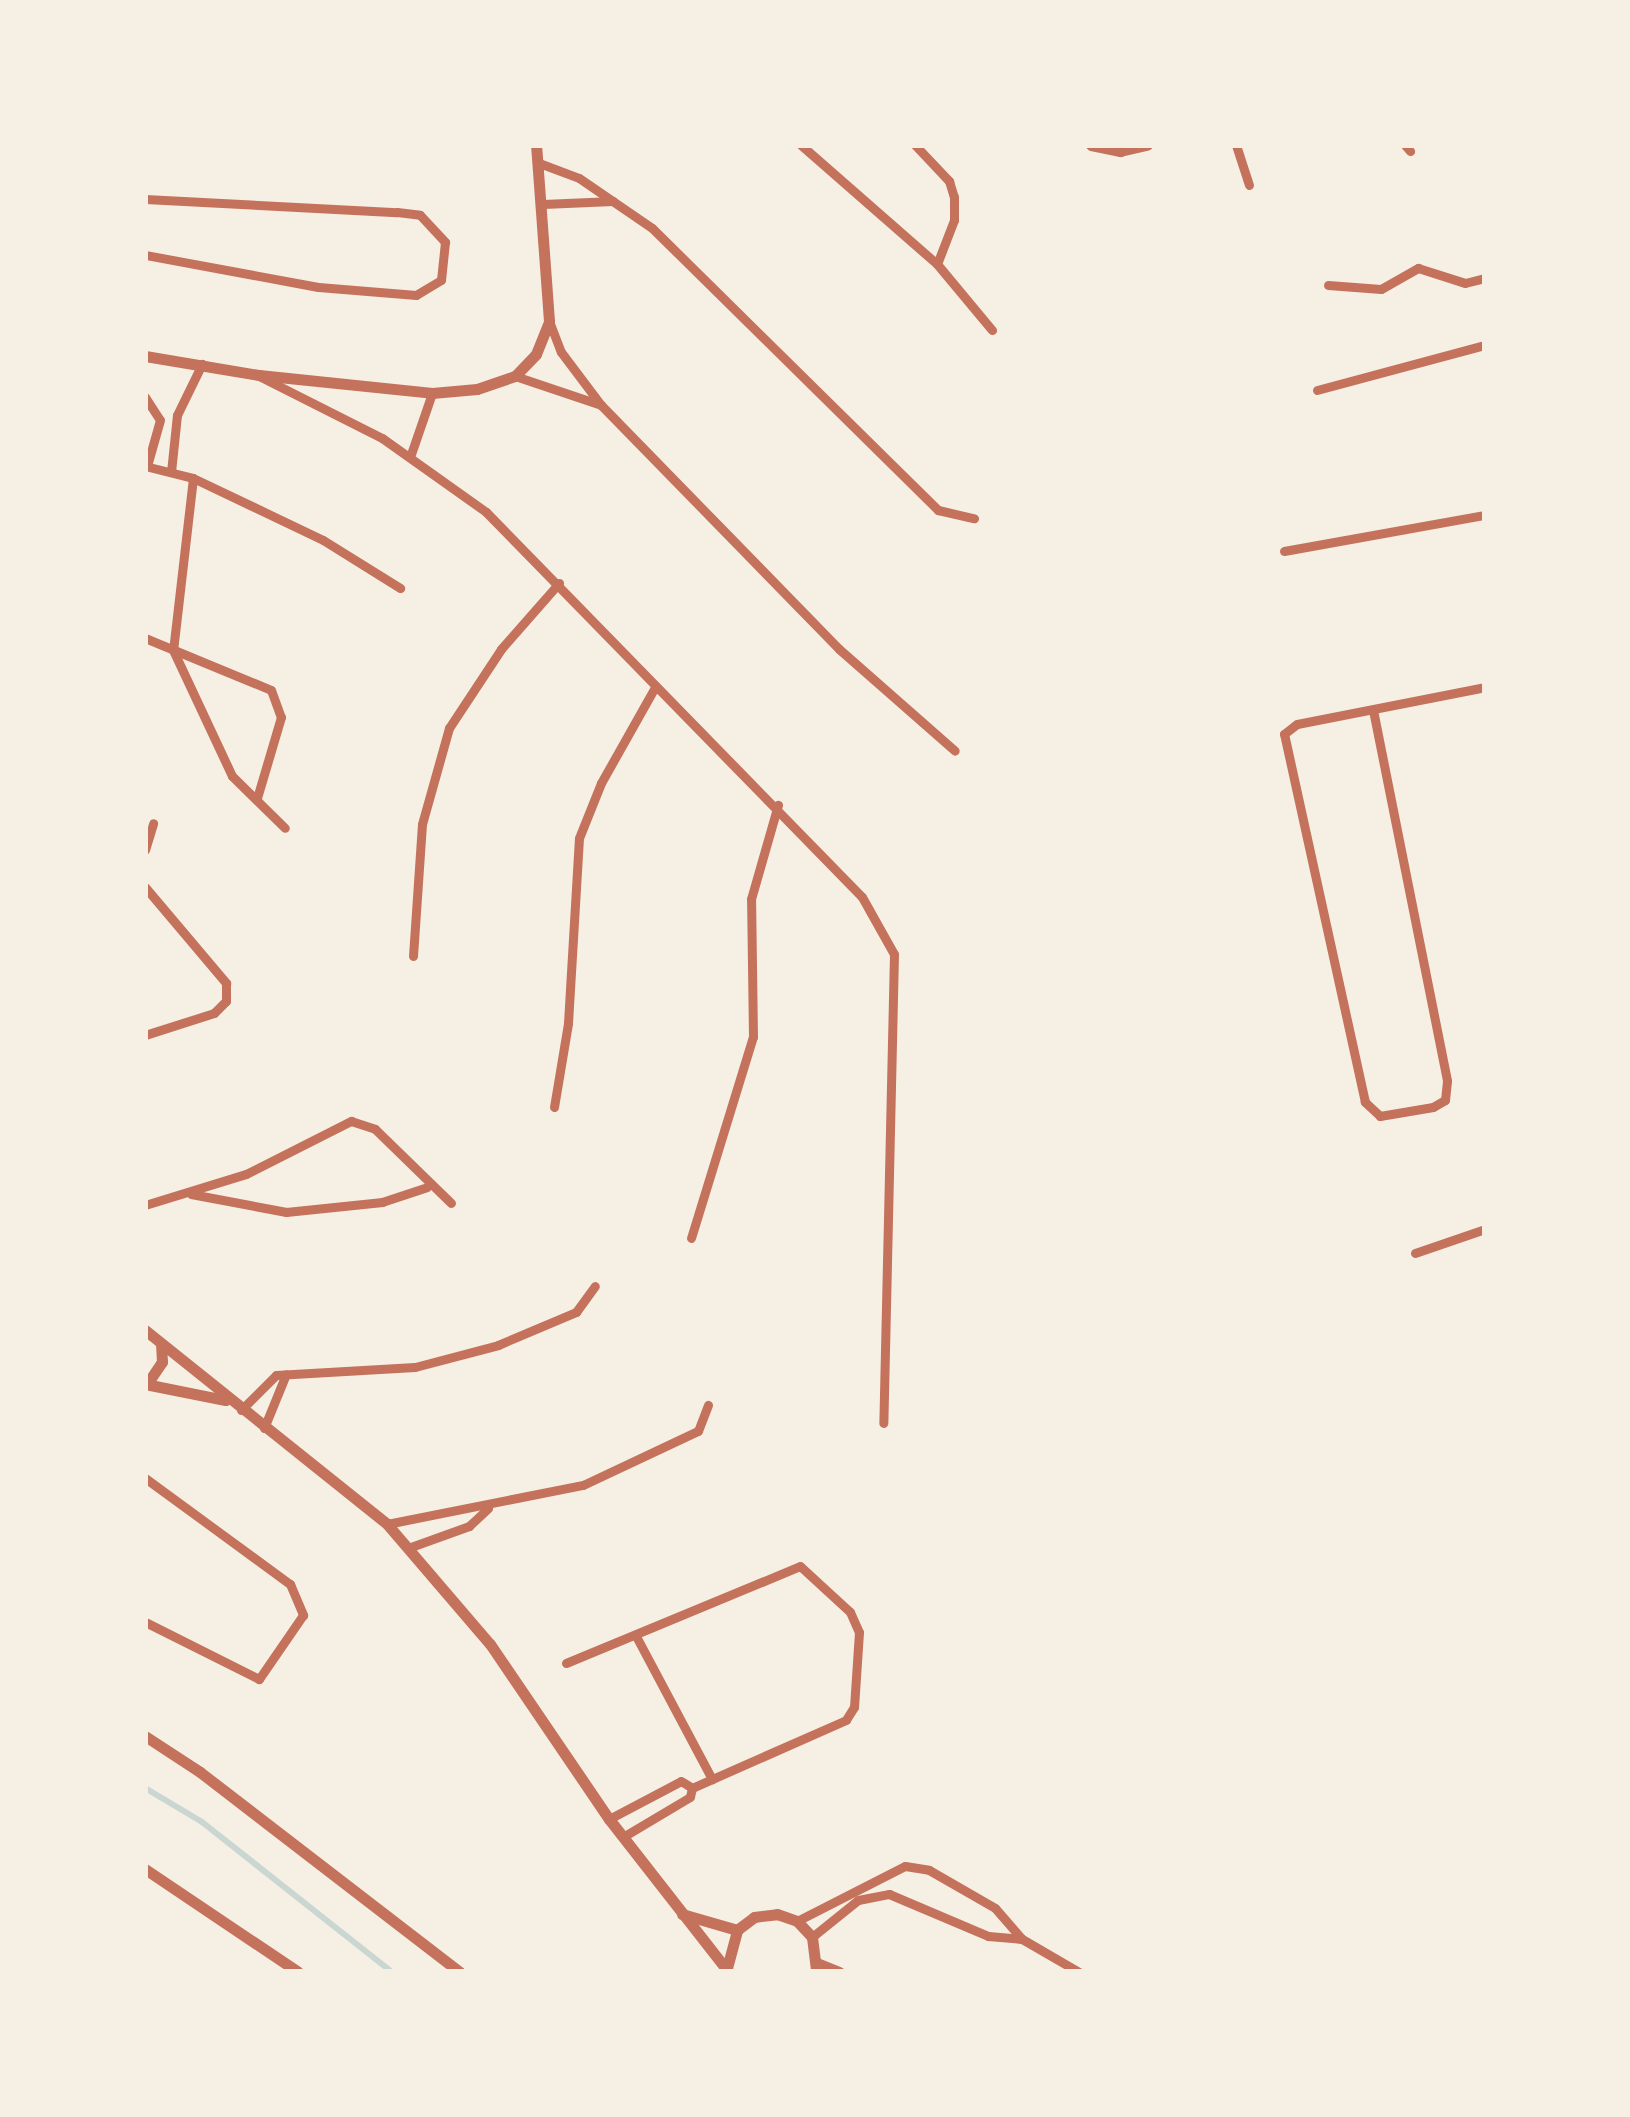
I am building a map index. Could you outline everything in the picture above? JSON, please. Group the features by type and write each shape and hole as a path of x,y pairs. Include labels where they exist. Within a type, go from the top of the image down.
{"street":[{"path":"536,145 549,321 561,352 601,406 838,649 955,751"},
{"path":"801,145 937,264 992,330"},
{"path":"914,145 949,182 954,197 954,220 937,264"},
{"path":"1091,145 1148,145"},
{"path":"1236,145 1249,185"},
{"path":"538,162 615,202 697,266 938,510 974,518"},
{"path":"145,200 420,215 444,242 441,280 416,295 318,287 145,254"},
{"path":"543,204 615,202"},
{"path":"1328,285 1381,289 1418,268 1465,283 1485,278"},
{"path":"145,356 258,375 432,392 477,389 515,376 536,354 549,321"},
{"path":"1317,390 1485,345"},
{"path":"171,472 177,415 202,364"},
{"path":"258,375 410,457 486,512 559,583 654,689 778,805 862,897 894,954 884,1423"},
{"path":"515,376 601,406"},
{"path":"410,457 432,392"},
{"path":"145,396 160,420 150,467 193,478 323,540 400,588"},
{"path":"193,478 173,650 232,776 285,828"},
{"path":"1284,551 1485,515"},
{"path":"413,956 422,824 449,728 501,649 559,583"},
{"path":"145,638 271,690 280,704 257,798"},
{"path":"1373,710 1448,1082 1445,1100 1433,1107 1380,1116 1365,1102 1284,734 1297,724 1485,687"},
{"path":"554,1107 568,1022 579,838 600,783 654,689"},
{"path":"690,1238 754,1037 751,899 778,805"},
{"path":"145,850 153,823"},
{"path":"145,887 226,983 226,1000 214,1013 145,1035"},
{"path":"145,1205 192,1194 351,1121 374,1128 427,1186 451,1203"},
{"path":"192,1194 238,1206 318,1211 427,1186"},
{"path":"1415,1253 1485,1229"},
{"path":"241,1410 266,1381 286,1374 415,1366 498,1345 576,1312 595,1286"},
{"path":"145,1330 387,1524 490,1644 622,1837 728,1971"},
{"path":"161,1344 162,1362 146,1384 229,1401"},
{"path":"264,1428 286,1374"},
{"path":"387,1524 459,1506 488,1508 583,1485 698,1431 708,1405"},
{"path":"145,1478 290,1584 303,1615 258,1679 145,1622"},
{"path":"408,1548 469,1526 488,1508"},
{"path":"566,1663 637,1638 785,1568 814,1572 850,1612 859,1632 854,1707 846,1720 692,1788"},
{"path":"637,1638 712,1780"},
{"path":"145,1736 200,1772 460,1972"},
{"path":"609,1819 681,1781 692,1788"},
{"path":"622,1837 690,1797 692,1788"},
{"path":"798,1921 905,1866 929,1870 995,1908 1022,1939 1079,1972"},
{"path":"145,1869 298,1972"},
{"path":"812,1937 858,1900 889,1894 988,1936 1022,1939"},
{"path":"682,1914 736,1930 765,1914 798,1921 812,1937 816,1967 838,1972"},
{"path":"728,1971 736,1930"}],"waterway":[{"path":"145,1788 202,1822 392,1972"}]}
